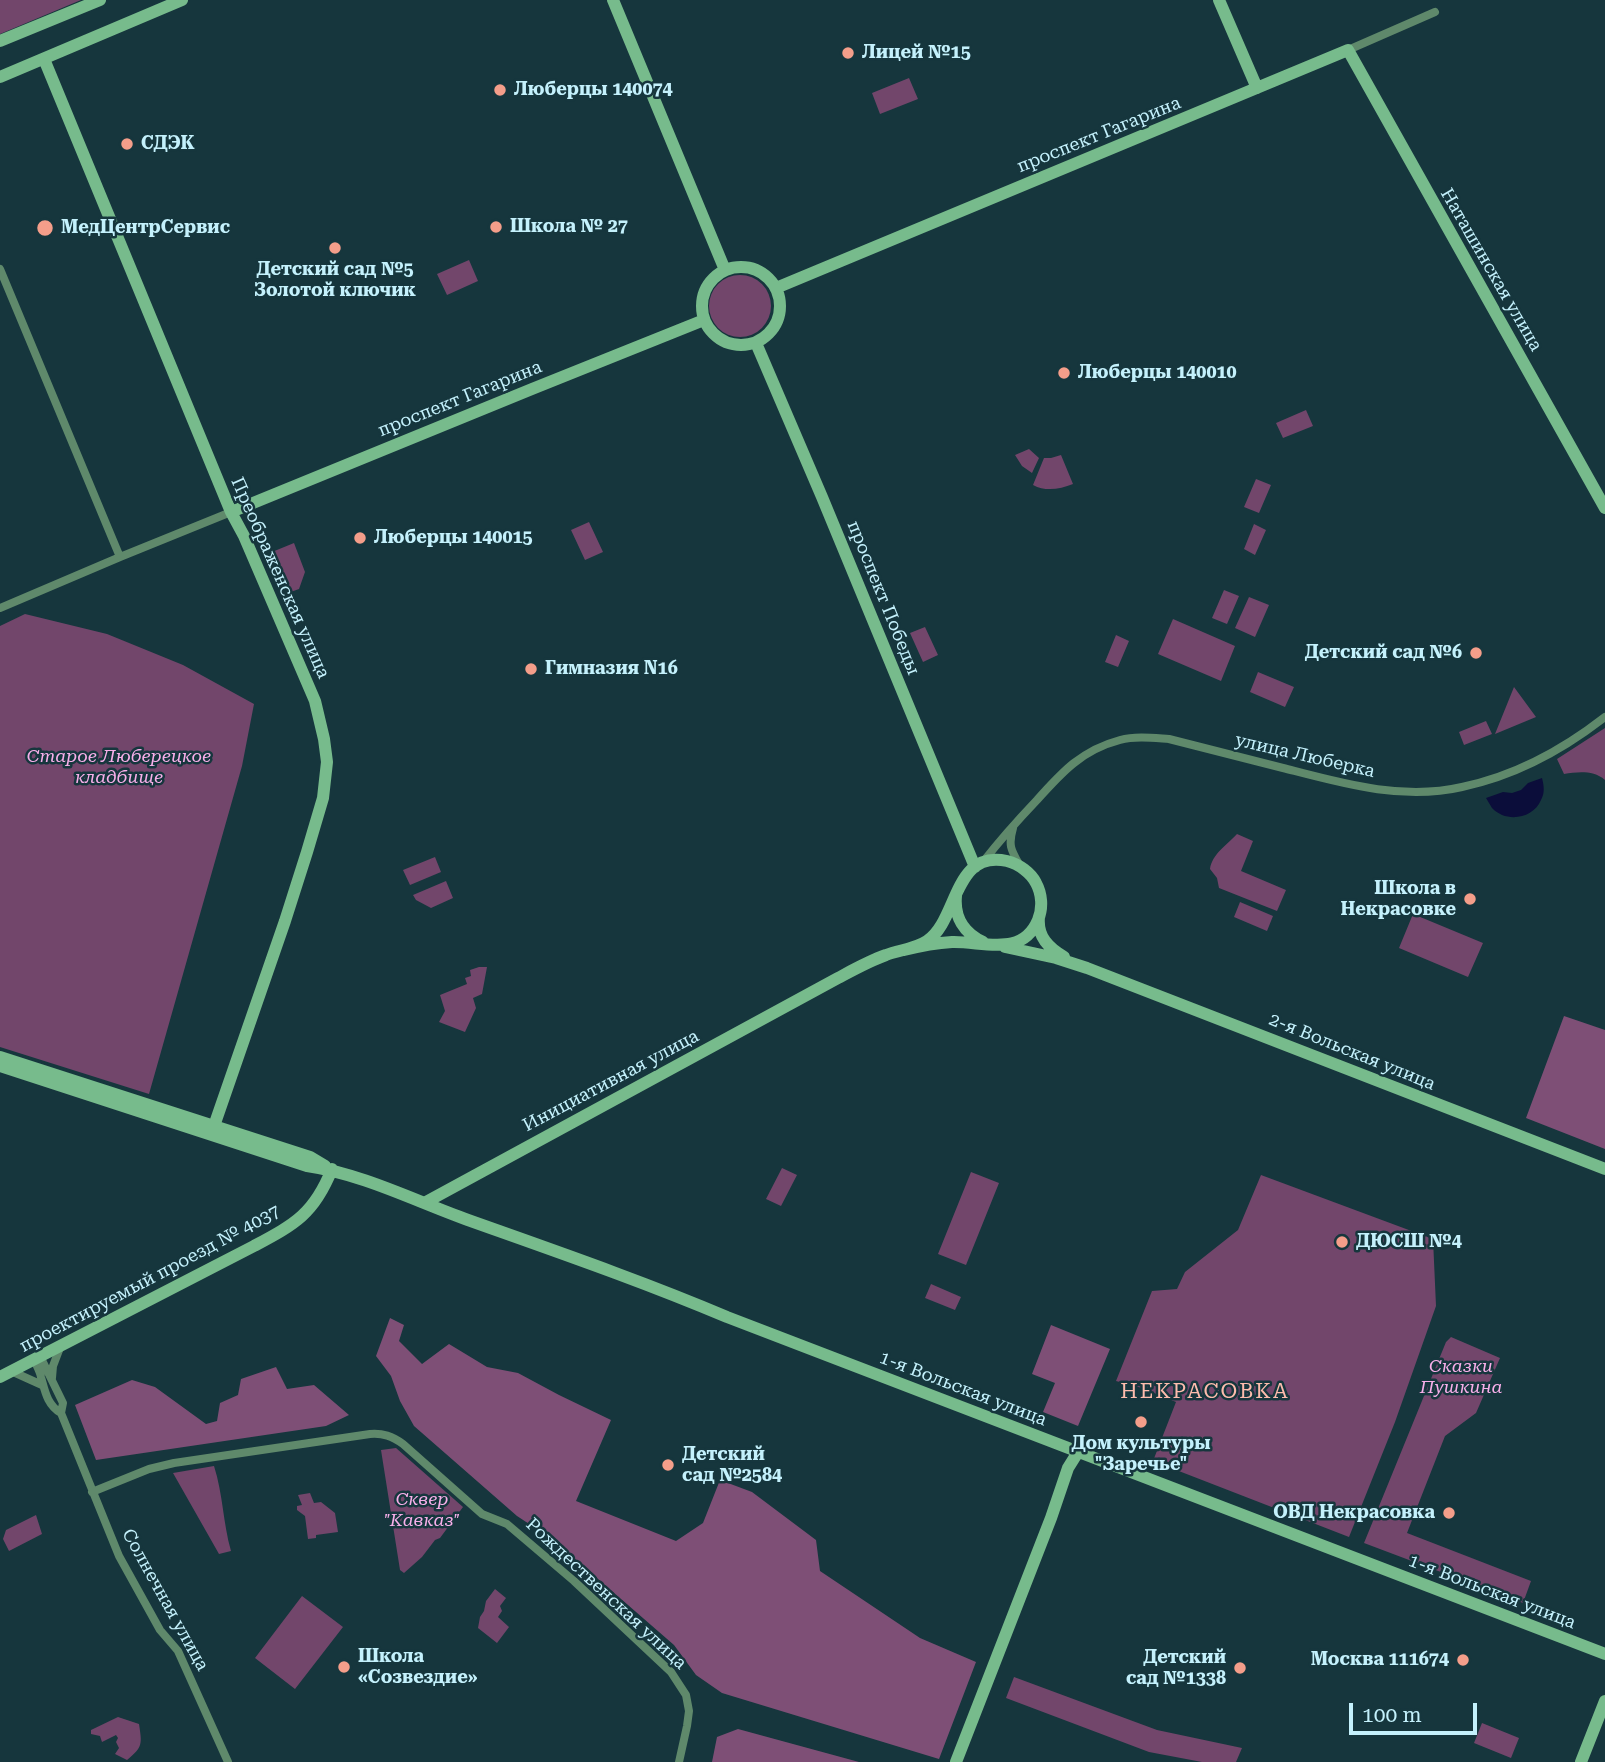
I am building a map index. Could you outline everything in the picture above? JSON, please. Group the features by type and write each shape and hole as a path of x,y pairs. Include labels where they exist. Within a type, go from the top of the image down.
{"street":[{"path":"0,41 100,0"},
{"path":"0,77 182,0"},
{"path":"613,0 724,270"},
{"path":"1219,0 1257,89"},
{"name":"проспект Гагарина","path":"776,288 1257,89 1435,12"},
{"name":"Наташинская улица","path":"1348,50 1605,508"},
{"name":"Преображенская улица","path":"44,58 231,512 315,701 324,739 327,762 323,798 285,921 214,1126"},
{"path":"748,268 769,279 776,288 780,314 767,336 756,343 741,346 725,343 712,334 701,309 702,297 707,286 724,270 748,268"},
{"path":"0,269 120,557"},
{"name":"проспект Гагарина","path":"231,512 704,320"},
{"name":"проспект Победы","path":"756,343 978,865"},
{"path":"0,608 231,512"},
{"name":"улица Люберка","path":"978,865 1065,769 1101,747 1123,740 1147,737 1169,739 1355,786 1423,791 1461,788 1515,770 1560,749 1605,716"},
{"path":"1013,825 1011,850 1021,867"},
{"path":"978,865 1002,860 1021,867 1031,875 1041,895 1039,917"},
{"name":"Инициативная улица","path":"904,950 934,936 963,878 978,865"},
{"path":"959,887 956,906 958,918 965,930 974,938 993,945"},
{"name":"Инициативная улица","path":"426,1202 885,955 939,943 1012,944 1030,933 1039,917"},
{"name":"2-я Вольская улица","path":"1039,917 1039,930 1046,943 1060,955 1087,968 1605,1169"},
{"name":"2-я Вольская улица","path":"993,945 1035,953 1087,968"},
{"path":"0,1057 310,1157 332,1169 426,1202"},
{"path":"0,1066 307,1166 332,1169"},
{"name":"проектируемый проезд № 4037","path":"6,1374 290,1226 320,1196 332,1169"},
{"name":"1-я Вольская улица","path":"426,1202 465,1219 616,1272 1605,1654"},
{"path":"52,1378 53,1366 61,1345"},
{"path":"37,1358 52,1378 62,1403 61,1413 52,1408 42,1385 37,1358"},
{"path":"6,1374 42,1385"},
{"name":"Солнечная улица","path":"61,1413 119,1556 160,1630 178,1651 228,1762"},
{"name":"Рождественская улица","path":"92,1492 149,1469 174,1463 370,1434 381,1433 392,1437 482,1514 507,1524 574,1581 671,1672 685,1695 689,1712 679,1762"},
{"path":"956,1762 1068,1468 1078,1452"},
{"path":"1581,1762 1605,1701"}],"green space":[{"path":"0,0 81,0 0,34"},
{"path":"909,78 918,99 880,114 872,93"},
{"path":"469,260 478,281 447,295 437,274"},
{"path":"734,275 746,275 762,284 769,294 769,318 762,328 746,337 734,337 723,332 714,323 709,312 709,300 714,289 723,280"},
{"path":"1306,410 1313,426 1283,438 1276,423"},
{"path":"1029,449 1039,458 1032,473 1022,466 1015,455"},
{"path":"1061,455 1073,484 1053,489 1033,485 1044,458"},
{"path":"1256,479 1271,485 1259,513 1244,507"},
{"path":"589,522 603,552 585,560 571,530"},
{"path":"1254,524 1266,530 1255,555 1244,549"},
{"path":"294,543 305,572 299,589 288,593 272,552"},
{"path":"1224,590 1239,596 1227,624 1212,618"},
{"path":"1249,597 1269,605 1255,637 1235,628"},
{"name":"Старое Люберецкое кладбище","path":"25,614 107,634 183,665 254,704 242,766 149,1094 0,1047 0,626"},
{"path":"1173,619 1235,646 1221,681 1158,654"},
{"path":"925,627 938,655 923,662 910,633"},
{"path":"1116,635 1129,641 1118,667 1105,662"},
{"path":"1258,672 1294,687 1285,707 1250,692"},
{"path":"1514,687 1536,717 1495,734"},
{"path":"1486,721 1492,734 1464,745 1459,732"},
{"path":"1605,728 1605,780 1590,773 1564,774 1557,759"},
{"path":"1237,834 1253,841 1241,871 1286,890 1277,911 1219,888 1217,878 1210,869 1211,864"},
{"path":"435,857 441,872 410,885 403,870"},
{"path":"446,881 453,898 431,908 416,900 413,895"},
{"path":"1240,902 1273,916 1267,931 1234,917"},
{"path":"1413,914 1483,943 1468,977 1399,948"},
{"path":"487,967 482,994 473,998 476,1008 465,1032 439,1022 445,1011 440,995 467,984 465,978 471,976 470,970"},
{"path":"782,1168 797,1175 781,1206 766,1199"},
{"path":"971,1172 999,1183 966,1265 938,1254"},
{"path":"1261,1175 1433,1239 1436,1306 1395,1422 1349,1537 1153,1461 1176,1402 1116,1381 1152,1291 1177,1289 1185,1272 1238,1230"},
{"path":"931,1284 961,1297 955,1310 925,1298"},
{"name":"Сказки Пушкина","path":"1451,1337 1500,1358 1476,1413 1445,1436 1407,1533 1531,1581 1523,1603 1364,1543 1446,1342"},
{"name":"Сквер \"Кавказ\"","path":"396,1448 463,1507 440,1538 404,1573 400,1570 381,1450"},
{"path":"214,1466 231,1551 219,1554 173,1473"},
{"path":"310,1493 314,1503 321,1502 335,1513 338,1532 308,1539 305,1516 297,1510 297,1506 302,1505 298,1495"},
{"path":"36,1515 42,1534 9,1551 3,1539 6,1530"},
{"path":"495,1589 506,1598 500,1606 502,1611 498,1617 509,1627 497,1643 478,1628 486,1601"},
{"path":"302,1596 343,1627 295,1689 255,1658"},
{"path":"1014,1677 1157,1730 1242,1748 1236,1762 1202,1762 1149,1752 1006,1698"},
{"path":"118,1717 139,1724 140,1745 127,1760 115,1754 119,1748 116,1735 102,1742 100,1736 91,1734 91,1730"},
{"path":"1482,1723 1519,1738 1511,1758 1474,1743"}],"shaded area":[{"path":"1542,778 1542,797 1537,806 1526,815 1504,816 1492,808 1486,798 1521,790 1528,783"},
{"path":"1564,1016 1605,1030 1605,1149 1526,1118"},
{"path":"390,1318 404,1325 399,1341 422,1364 449,1344 487,1367 518,1373 611,1420 576,1501 676,1541 703,1523 720,1480 752,1492 816,1540 820,1571 920,1638 976,1662 939,1759 722,1693 696,1675 674,1645 552,1539 517,1516 414,1426 400,1401 391,1376 376,1356"},
{"path":"1051,1325 1110,1349 1078,1426 1043,1412 1055,1383 1032,1374"},
{"path":"276,1367 287,1389 314,1385 349,1415 326,1426 96,1460 75,1405 132,1380 155,1387 206,1424 217,1421 220,1403 238,1395 241,1379"},
{"path":"738,1729 859,1762 712,1762 717,1737"}],"place":[{"name":"Лицей №15","path":"848,53"},
{"name":"Люберцы 140074","path":"500,90"},
{"name":"СДЭК","path":"127,144"},
{"name":"Школа № 27","path":"496,227"},
{"name":"МедЦентрСервис","path":"45,228"},
{"name":"Детский сад №5 Золотой ключик","path":"335,248"},
{"name":"Люберцы 140010","path":"1064,373"},
{"name":"Люберцы 140015","path":"360,538"},
{"name":"Детский сад №6","path":"1476,653"},
{"name":"Гимназия N16","path":"531,669"},
{"name":"Школа в Некрасовке","path":"1470,899"},
{"name":"ДЮСШ №4","path":"1342,1242"},
{"name":"Дом культуры \"Заречье\"","path":"1141,1422"},
{"name":"Детский сад №2584","path":"668,1465"},
{"name":"ОВД Некрасовка","path":"1449,1513"},
{"name":"Москва 111674","path":"1463,1660"},
{"name":"Школа «Созвездие»","path":"344,1667"},
{"name":"Детский сад №1338","path":"1240,1668"}],"district":[{"name":"НЕКРАСОВКА","path":"1205,1392"}]}
